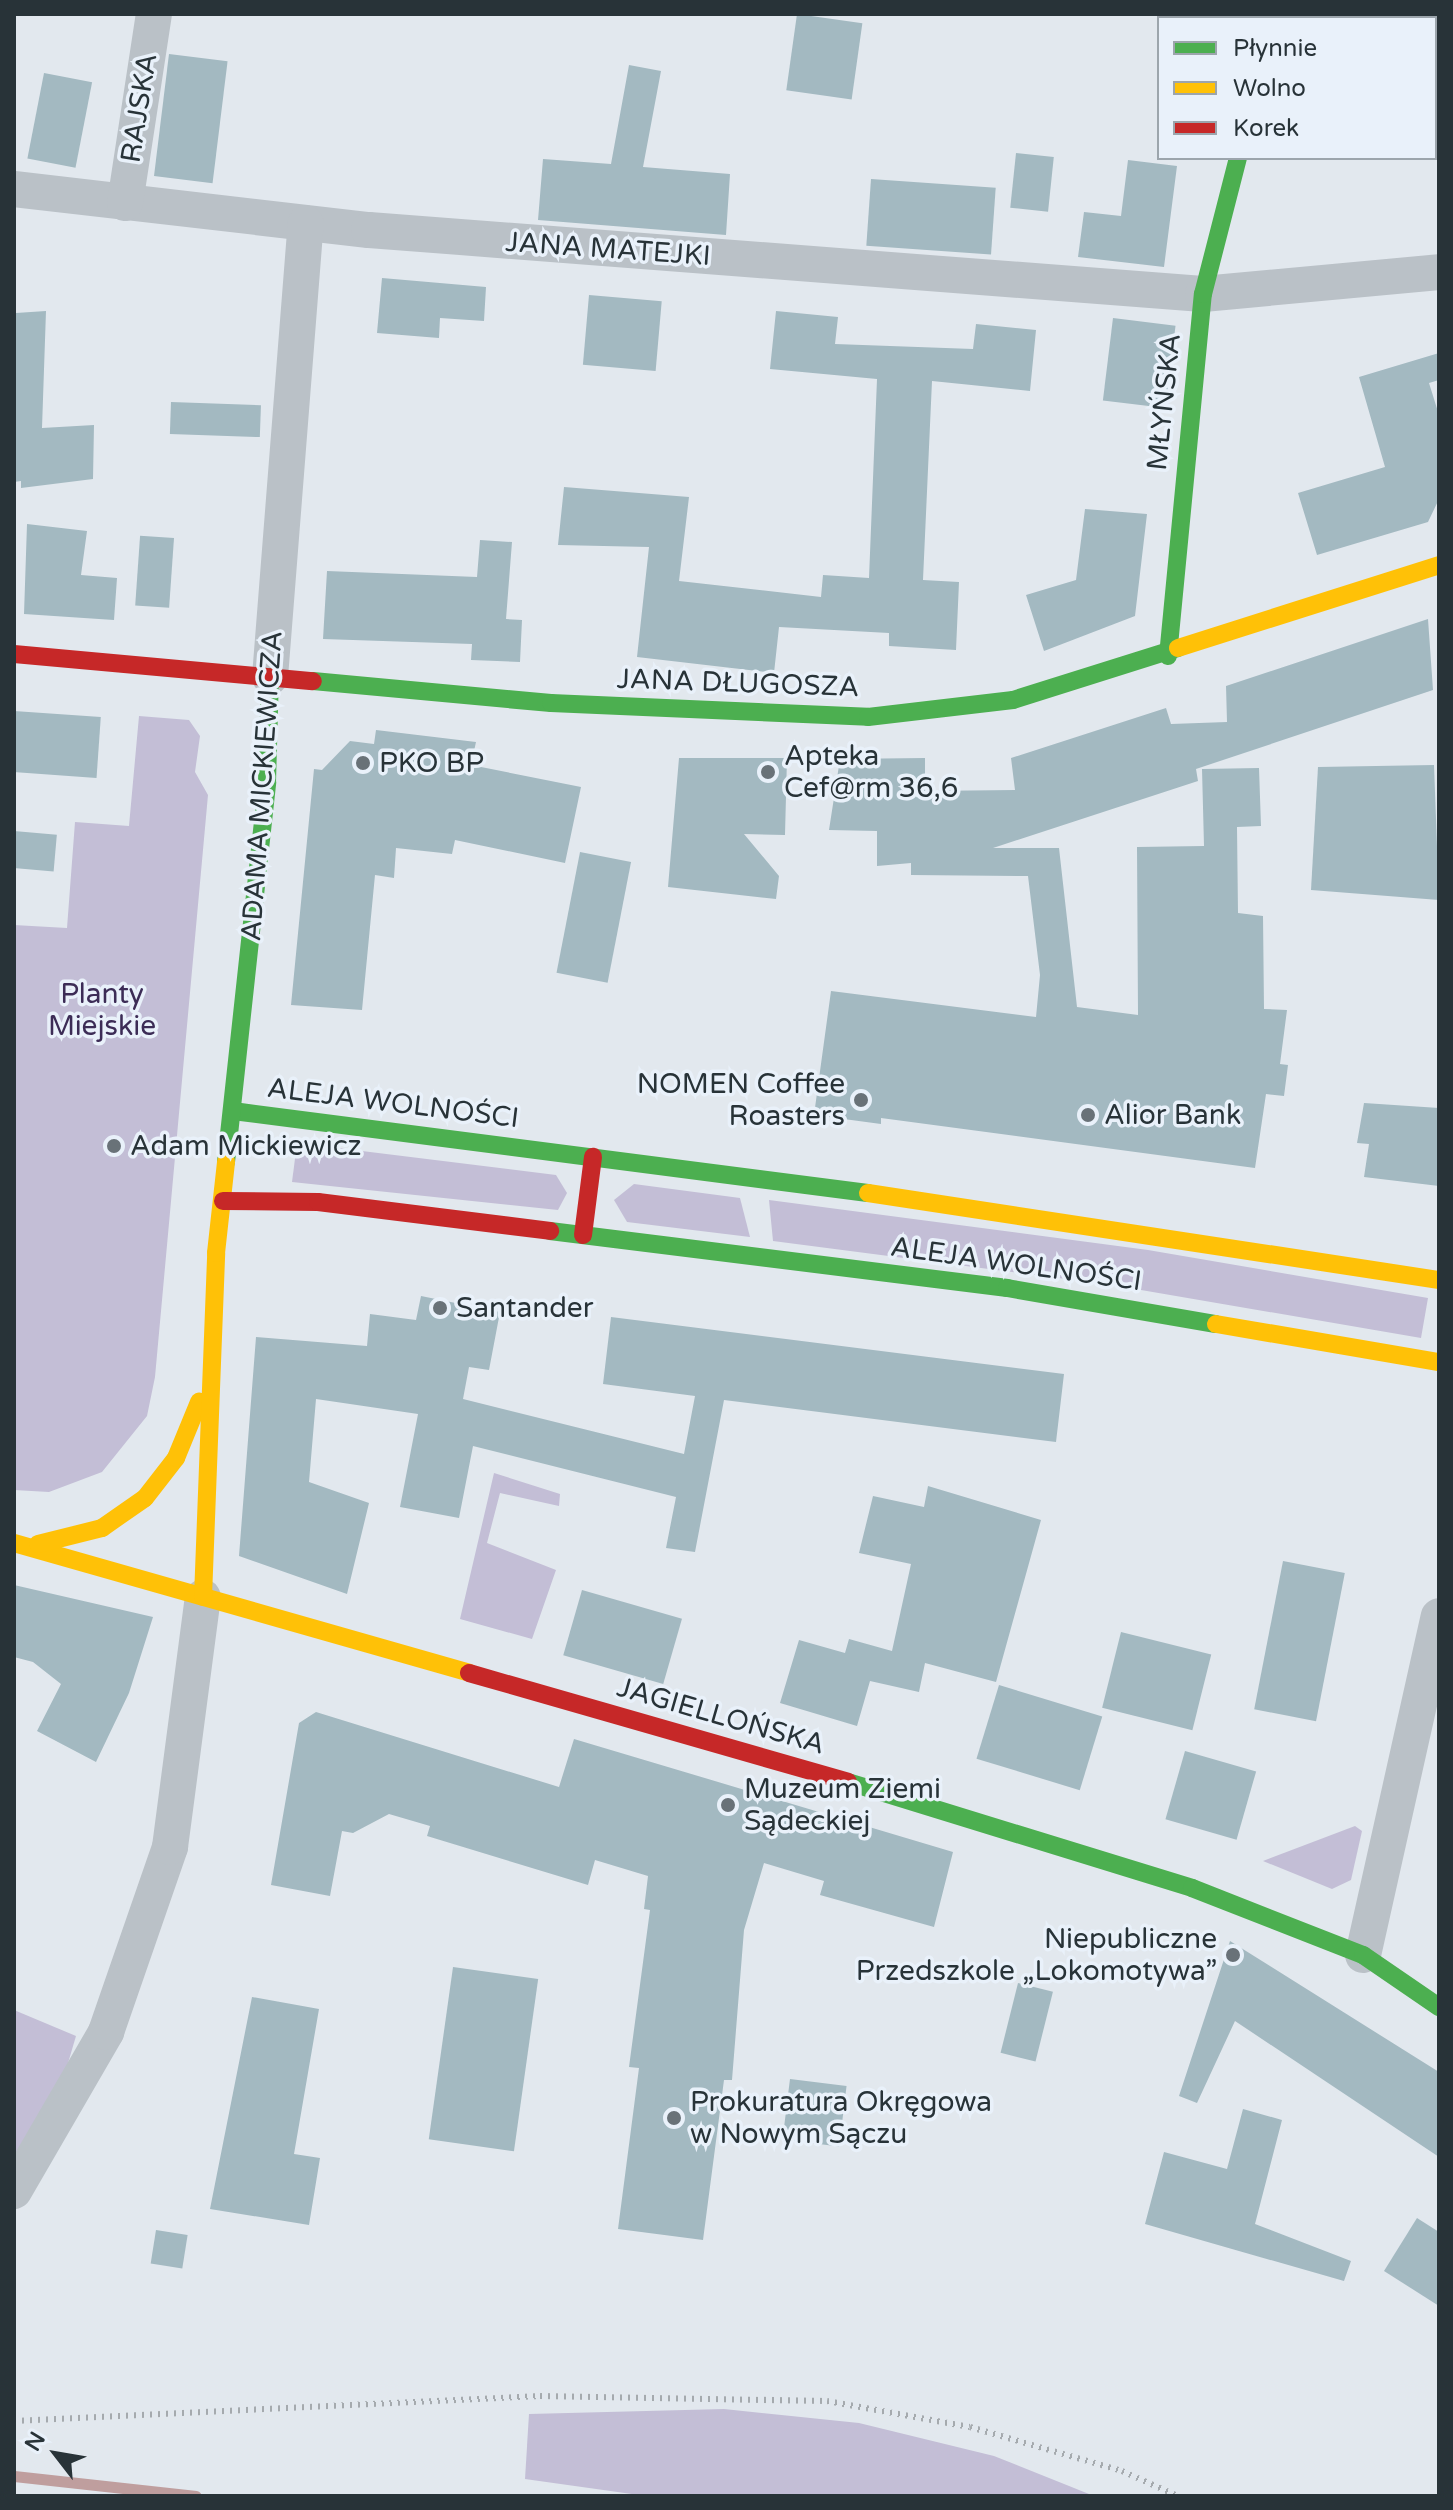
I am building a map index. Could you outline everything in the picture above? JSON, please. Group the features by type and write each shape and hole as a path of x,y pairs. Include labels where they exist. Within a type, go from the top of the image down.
{"street":[{"name":"RAJSKA","path":"125,203 154,14"},
{"name":"MŁYŃSKA","path":"1168,656 1203,294 1237,160"},
{"name":"JANA MATEJKI","path":"14,189 306,223 1203,294 1439,272"},
{"name":"ADAMA MICKIEWICZA","path":"14,2191 106,2032 170,1847 203,1597 211,1348 223,1201 267,782 270,677 306,223"},
{"name":"JANA DŁUGOSZA","path":"14,654 551,703 868,717 1013,700 1168,656 1439,565"},
{"name":"ALEJA WOLNOŚCI","path":"233,1111 1005,1211 1439,1280"},
{"path":"583,1235 593,1157"},
{"name":"ALEJA WOLNOŚCI","path":"223,1201 318,1202 1007,1288 1439,1362"},
{"name":"ADAMA MICKIEWICZA","path":"36,1545 102,1528 162,1479 192,1425 211,1348"},
{"name":"JAGIELLOŃSKA","path":"14,1543 36,1545 203,1597 893,1795 1192,1888 1363,1955 1439,2007"},
{"path":"1363,1955 1439,1616"}],"green space":[{"name":"Planty Miejskie","path":"139,716 189,720 200,736 195,772 208,795 155,1377 147,1416 102,1472 49,1492 14,1490 14,925 67,928 75,822 129,826"},
{"path":"297,1143 556,1175 567,1193 558,1210 292,1182"},
{"path":"634,1184 740,1198 750,1237 627,1222 614,1200"},
{"path":"769,1200 1148,1250 1428,1298 1421,1338 1112,1285 773,1241"},
{"path":"494,1473 560,1494 559,1506 500,1493 487,1543 556,1570 532,1639 460,1619"},
{"path":"1355,1826 1362,1831 1351,1880 1332,1889 1263,1861"},
{"path":"14,2010 76,2036 63,2080 14,2164"},
{"path":"724,2409 859,2423 994,2456 1094,2496 646,2496 525,2479 529,2414"}],"building":[{"path":"797,14 862,23 852,99 786,90"},
{"path":"169,54 228,61 213,183 154,176"},
{"path":"629,65 661,71 643,167 730,174 726,235 538,220 543,159 611,164"},
{"path":"44,73 92,82 75,168 27,158"},
{"path":"1016,153 1054,157 1048,212 1010,208"},
{"path":"1128,160 1177,166 1164,267 1078,257 1084,212 1121,216"},
{"path":"871,179 996,188 991,255 866,246"},
{"path":"382,278 486,287 484,321 440,318 439,338 377,333"},
{"path":"589,295 662,301 656,371 583,365"},
{"path":"46,311 42,428 94,425 93,479 21,488 21,481 14,482 16,313"},
{"path":"776,311 838,317 835,344 973,349 976,324 1036,330 1030,391 932,381 923,580 959,582 956,650 889,646 889,633 779,627 774,673 637,657 649,547 558,545 564,487 689,497 679,581 821,597 823,575 869,578 877,379 770,369"},
{"path":"1113,318 1176,326 1165,408 1103,400"},
{"path":"1439,353 1439,380 1429,383 1439,415 1439,499 1428,522 1317,555 1298,493 1385,467 1359,377"},
{"path":"171,402 261,405 260,437 170,434"},
{"path":"1085,509 1147,514 1135,616 1044,651 1026,595 1076,580"},
{"path":"27,524 87,531 81,575 117,578 114,620 24,614"},
{"path":"140,536 174,538 169,608 135,605"},
{"path":"480,540 512,542 506,619 522,620 520,662 471,660 472,644 323,639 327,571 477,577"},
{"path":"1428,619 1433,690 1196,769 1198,781 993,848 1059,848 1077,1007 1138,1015 1137,847 1204,846 1202,769 1259,768 1261,826 1237,827 1238,913 1263,916 1264,1009 1287,1010 1280,1064 1288,1065 1284,1096 1266,1094 1255,1168 881,1118 881,1124 814,1115 831,991 1036,1017 1040,975 1028,876 911,875 911,863 877,866 877,831 829,830 840,759 925,758 925,791 1015,790 1011,758 1166,708 1171,724 1227,722 1226,686"},
{"path":"14,711 101,717 97,778 14,772"},
{"path":"376,730 476,742 471,765 581,787 565,863 455,840 452,854 396,848 394,878 375,875 362,1010 291,1005 314,769 322,770 350,741 374,744"},
{"path":"679,758 787,758 785,835 744,834 779,876 776,899 668,887"},
{"path":"1434,765 1439,900 1311,890 1318,767"},
{"path":"14,831 57,835 54,872 14,868"},
{"path":"580,852 631,862 608,983 557,973"},
{"path":"1364,1103 1439,1108 1439,1186 1364,1177 1369,1144 1357,1143"},
{"path":"421,1296 500,1312 489,1370 469,1367 463,1399 684,1454 695,1396 603,1384 611,1317 1064,1374 1056,1442 724,1400 695,1552 666,1548 676,1497 473,1446 459,1518 400,1507 418,1414 316,1399 309,1482 369,1503 347,1594 239,1556 256,1337 367,1346 370,1314 416,1320"},
{"path":"928,1486 1041,1520 996,1682 925,1663 919,1692 870,1681 857,1726 780,1703 799,1640 845,1653 849,1639 892,1651 911,1564 859,1553 873,1496 924,1507"},
{"path":"1283,1561 1345,1573 1316,1721 1254,1709"},
{"path":"14,1585 153,1617 129,1693 96,1762 37,1731 61,1684 33,1662 14,1657"},
{"path":"582,1590 682,1619 663,1684 563,1655"},
{"path":"1121,1632 1211,1654 1192,1730 1102,1708"},
{"path":"999,1685 1102,1717 1080,1790 976,1759"},
{"path":"316,1712 559,1787 574,1739 953,1852 934,1927 820,1895 824,1881 764,1863 744,1930 732,2080 724,2080 703,2240 618,2229 639,2068 629,2067 650,1910 644,1909 648,1876 595,1860 588,1885 427,1836 430,1826 389,1814 353,1833 342,1831 330,1896 271,1885 299,1723"},
{"path":"1185,1751 1256,1771 1237,1840 1165,1819"},
{"path":"1230,1941 1439,2072 1439,2157 1235,2021 1197,2103 1179,2096"},
{"path":"453,1967 538,1979 514,2151 429,2139"},
{"path":"1018,1983 1053,1992 1036,2062 1001,2053"},
{"path":"252,1997 319,2009 294,2154 320,2158 309,2225 210,2209"},
{"path":"790,2079 847,2086 839,2146 783,2140"},
{"path":"1243,2109 1282,2120 1255,2224 1351,2261 1344,2281 1145,2224 1164,2152 1227,2169"},
{"path":"1417,2218 1439,2232 1439,2306 1384,2271"},
{"path":"156,2230 188,2235 182,2269 151,2264"}],"waterway":[{"path":"14,2476 196,2496"}],"railway":[{"path":"14,2421 540,2396 827,2401 970,2427 1122,2471 1178,2496"}],"traffic: fast":[{"path":"1168,656 1203,294 1237,160"},
{"path":"313,681 551,703 868,717 1013,700 1178,648"},
{"path":"226,1162 267,782 270,677"},
{"path":"233,1111 868,1193"},
{"path":"550,1231 1007,1288 1216,1324"},
{"path":"848,1782 1192,1888 1363,1955 1439,2007"}],"traffic: slow":[{"path":"1178,648 1439,565"},
{"path":"203,1597 216,1253 226,1162"},
{"path":"868,1193 1439,1280"},
{"path":"1216,1324 1439,1362"},
{"path":"38,1544 102,1528 145,1498 176,1458 199,1402"},
{"path":"14,1543 469,1673"}],"traffic: jam":[{"path":"14,654 313,681"},
{"path":"583,1235 593,1157"},
{"path":"223,1201 318,1202 550,1231"},
{"path":"469,1673 848,1782"}],"place":[{"name":"PKO BP","path":"363,763"},
{"name":"Apteka Cef@rm 36,6","path":"768,772"},
{"name":"NOMEN Coffee Roasters","path":"861,1100"},
{"name":"Alior Bank","path":"1088,1115"},
{"name":"Adam Mickiewicz","path":"114,1146"},
{"name":"Santander","path":"440,1308"},
{"name":"Muzeum Ziemi Sądeckiej","path":"728,1805"},
{"name":"Niepubliczne Przedszkole „Lokomotywa”","path":"1233,1955"},
{"name":"Prokuratura Okręgowa w Nowym Sączu","path":"674,2118"}]}
